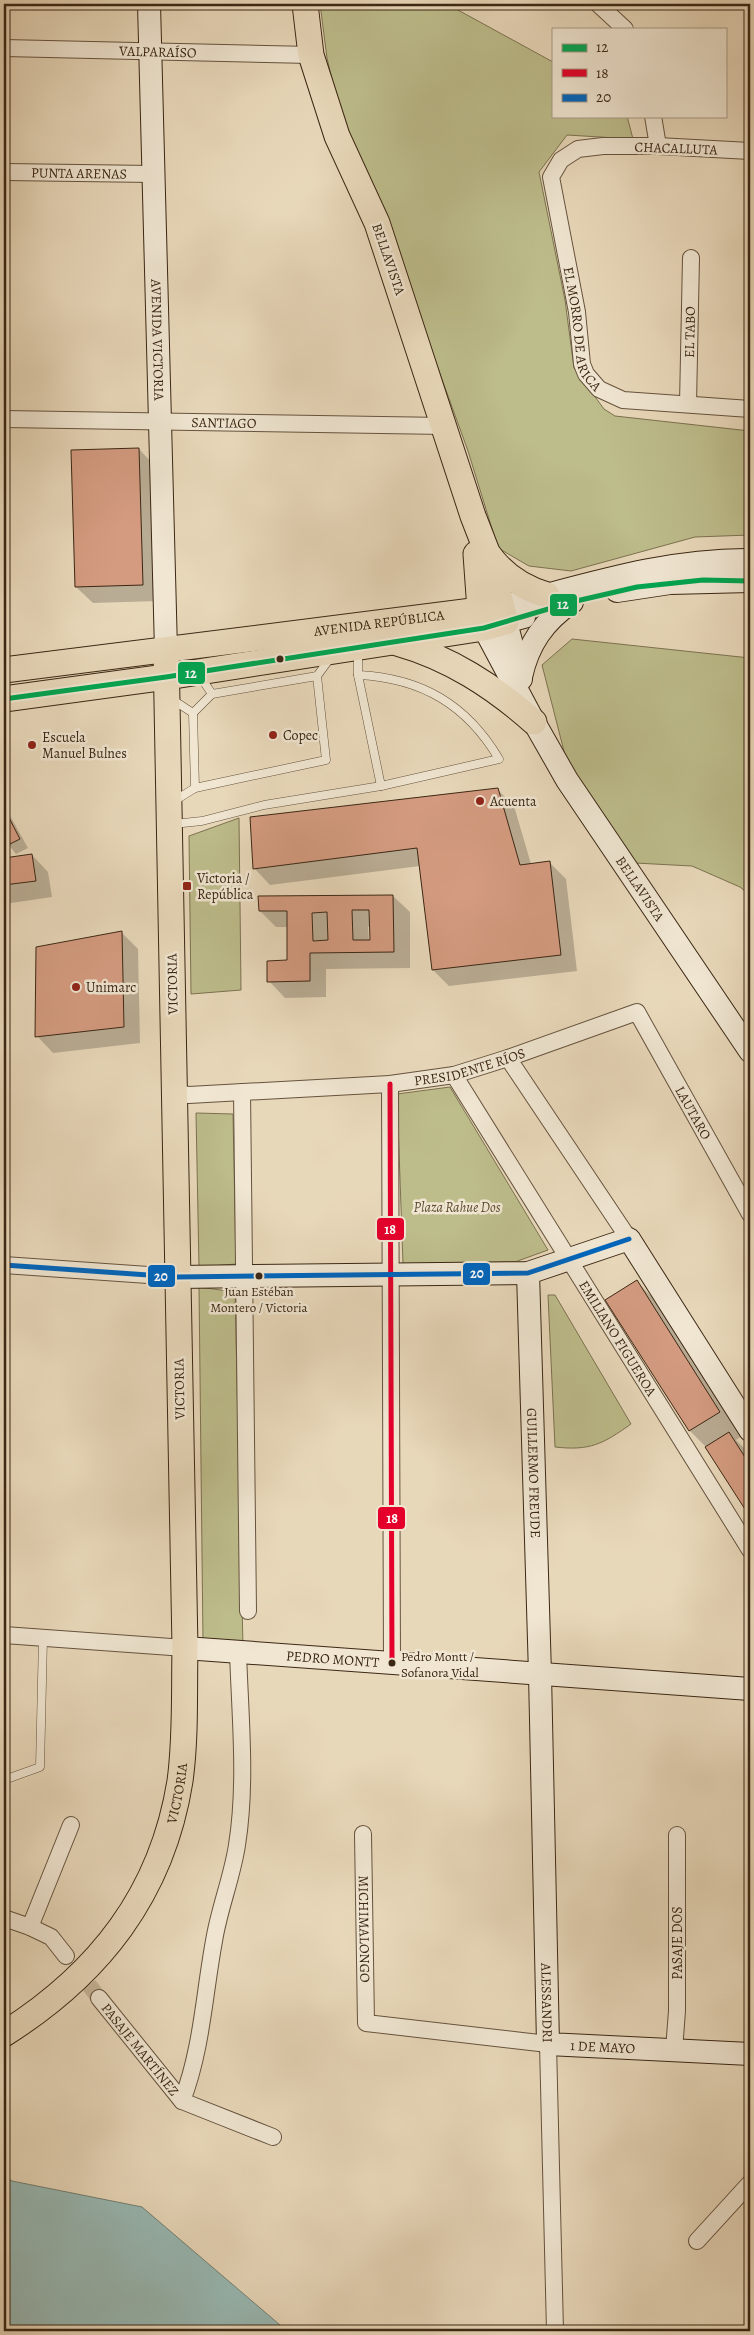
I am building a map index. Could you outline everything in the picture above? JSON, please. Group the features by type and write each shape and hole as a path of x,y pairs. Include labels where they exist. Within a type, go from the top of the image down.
{"main road":[{"name":"BELLAVISTA","path":"305,4 311,55 337,136 377,223 473,516 487,552 493,617"},
{"name":"BELLAVISTA","path":"473,516 493,617"},
{"path":"487,552 495,563 515,582 547,595"},
{"name":"AVENIDA REPÚBLICA","path":"4,670 166,650 493,617"},
{"name":"AVENIDA REPÚBLICA","path":"4,699 166,687 198,672 392,642 493,617"},
{"path":"392,642 431,654 472,675 500,694 534,722"},
{"name":"AVENIDA VICTORIA","path":"166,650 166,687"},
{"name":"VICTORIA","path":"4,2034 36,2013 81,1976 119,1932 147,1885 167,1834 180,1780 183,1753 185,1648 166,687"}],"street":[{"name":"AVENIDA VICTORIA","path":"149,4 166,650"},
{"path":"598,4 624,28"},
{"name":"VALPARAÍSO","path":"4,48 311,55"},
{"path":"653,118 658,146"},
{"name":"CHACALLUTA","path":"603,146 658,146 750,152"},
{"name":"EL MORRO DE ARICA","path":"603,146 578,149 561,160 551,177 577,312 582,364 586,374 599,389 615,398 750,409"},
{"name":"PUNTA ARENAS","path":"4,172 153,174"},
{"name":"EL TABO","path":"688,404 691,258"},
{"name":"SANTIAGO","path":"4,419 445,426"},
{"name":"AVENIDA REPÚBLICA","path":"493,617 547,595 650,569 709,561 750,560"},
{"name":"AVENIDA REPÚBLICA","path":"493,617 604,594 670,583 750,581"},
{"path":"521,677 527,653 539,632 549,619 572,602"},
{"name":"BELLAVISTA","path":"493,617 521,677 534,722"},
{"name":"BELLAVISTA","path":"493,617 534,722 566,780 750,1050"},
{"name":"PRESIDENTE RÍOS","path":"174,1093 189,1095 390,1084 454,1075 508,1058 637,1012"},
{"name":"LAUTARO","path":"637,1012 750,1214"},
{"path":"508,1058 629,1239 750,1430"},
{"name":"EMILIANO FIGUEROA","path":"454,1075 750,1550"},
{"path":"390,1084 392,1663"},
{"path":"242,1092 248,1611"},
{"path":"4,1265 177,1277 528,1273 629,1239"},
{"name":"GUILLERMO FREUDE","path":"528,1273 540,1674"},
{"name":"PEDRO MONTT","path":"4,1635 750,1689"},
{"path":"238,1652 241,1766 240,1818 237,1846 227,1896 214,1939 199,2045 182,2101 273,2137"},
{"name":"ALESSANDRI","path":"540,1674 555,2331"},
{"path":"30,1927 70,1825"},
{"name":"MICHIMALONGO","path":"363,1834 366,2022"},
{"name":"PASAJE DOS","path":"674,2050 677,2011 678,1835"},
{"path":"4,1918 51,1937 66,1956"},
{"name":"PASAJE MARTÍNEZ","path":"99,1998 182,2101"},
{"name":"1 DE MAYO","path":"366,2022 548,2044 674,2050 748,2057"},
{"path":"697,2241 750,2183"}],"lane":[{"path":"193,713 212,694 317,676 346,650 358,675 381,786"},
{"path":"198,672 212,694"},
{"path":"169,815 202,821 264,805 381,786 499,760 477,728 448,702 423,688 396,679 358,675"},
{"path":"169,815 195,788 326,760 317,676"},
{"path":"166,687 193,713 195,788"},
{"path":"4,1780 40,1767 43,1638"}],"green space":[{"path":"320,4 447,4 552,61 552,118 628,118 633,139 567,135 539,172 565,300 574,368 604,409 615,416 750,431 750,535 695,537 571,571 529,566 498,548 468,451 386,225 345,135 327,58"},
{"path":"572,639 750,658 750,895 740,887 692,866 635,863 567,763 542,665"},
{"path":"239,818 241,990 191,994 189,836"},
{"name":"Plaza Rahue Dos","path":"450,1087 548,1250 515,1262 403,1264 397,1094"},
{"path":"196,1113 233,1114 236,1264 199,1267"},
{"path":"199,1287 235,1292 243,1646 203,1641"},
{"path":"548,1295 555,1295 631,1424 612,1437 587,1447 555,1447"}],"water":[{"path":"4,2176 12,2181 142,2207 287,2331 4,2331"}],"building":[{"path":"139,448 143,585 75,587 71,450"},
{"path":"498,788 520,865 550,861 561,955 432,970 417,848 253,869 250,817"},
{"path":"4,808 20,839 6,846 4,842"},
{"path":"32,854 36,881 4,885 4,858"},
{"path":"393,895 394,952 310,953 310,981 267,982 267,961 287,960 287,911 259,911 258,896","holes":["352,910 369,910 370,940 353,940","327,912 328,940 313,941 312,913"]},
{"path":"122,931 124,1027 35,1037 36,947"},
{"path":"637,1280 720,1412 689,1431 605,1300"},
{"path":"729,1432 750,1465 750,1517 705,1447"}],"tunnel":[{"path":"74,1966 99,1998"}],"transit line":[{"name":"12","path":"4,699 166,677 484,628 572,602 637,587 703,580 750,581"},
{"name":"18","path":"390,1084 392,1663"},
{"name":"20","path":"4,1265 177,1277 528,1273 629,1239"}],"place":[{"name":"Copec","path":"273,735"},
{"name":"Escuela Manuel Bulnes","path":"32,745"},
{"name":"Acuenta","path":"480,801"},
{"name":"Victoria / República","path":"187,886"},
{"name":"Unimarc","path":"76,987"},
{"name":"Juan Estéban Montero / Victoria","path":"259,1276"},
{"name":"Pedro Montt / Sofanora Vidal","path":"392,1663"}]}
